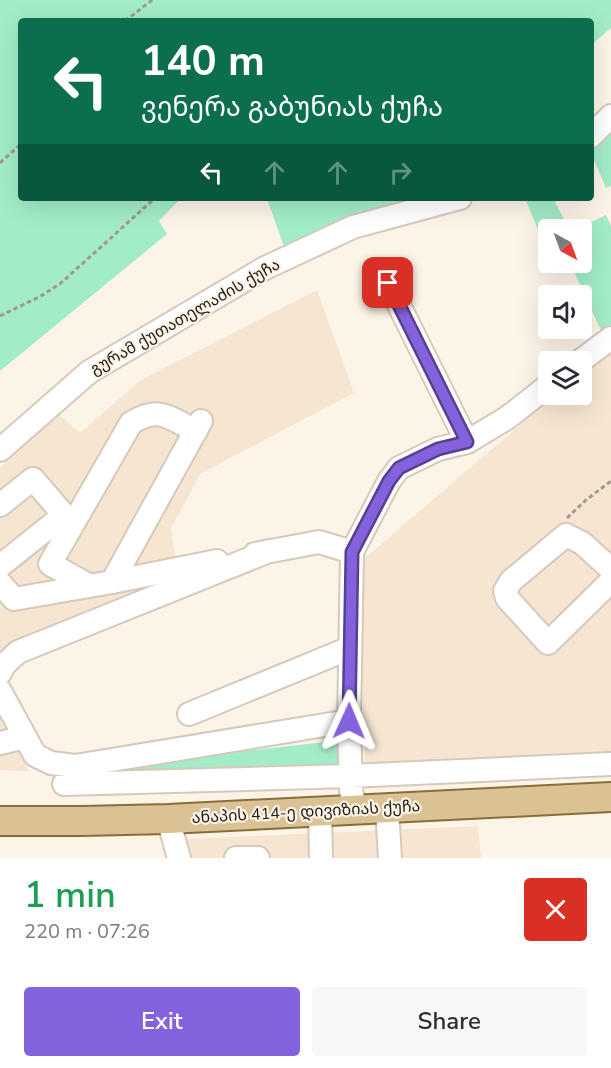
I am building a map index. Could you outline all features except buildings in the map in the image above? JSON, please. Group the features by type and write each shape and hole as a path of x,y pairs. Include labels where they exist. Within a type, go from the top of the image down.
{"main road":[{"name":"ანაპის 414-ე დივიზიას ქუჩა","path":"0,821 168,819 611,797"}],"street":[{"path":"594,133 611,116"},
{"name":"გურამ ქუთათელაძის ქუჩა","path":"0,450 89,372 265,268 353,227 449,201"},
{"path":"388,283 467,442"},
{"path":"592,352 611,338"},
{"path":"356,809 351,791 349,721 352,552 389,481 399,468 438,449 467,442 507,418 538,394"},
{"path":"159,413 199,426 101,584 50,564 131,423 144,415 159,413"},
{"path":"0,505 33,479 64,515 0,566"},
{"path":"611,569 582,543 566,535 511,581 505,591 507,598 548,643 611,581"},
{"path":"0,584 14,599 319,542 352,552"},
{"path":"0,673 4,665 18,652 269,551"},
{"path":"189,714 350,648"},
{"path":"0,691 35,755 51,763 75,766 349,721"},
{"path":"0,742 25,737"},
{"path":"64,784 350,776 611,764"},
{"path":"387,808 390,858"},
{"path":"321,811 321,858"},
{"path":"168,819 170,855"},
{"path":"236,858 258,858"}],"path":[{"path":"129,18 152,0"},
{"path":"0,163 18,147"},
{"path":"0,316 41,296 61,283 152,201"},
{"path":"566,535 564,525 567,516 611,481"}],"shaded area":[{"path":"317,290 354,393 200,474 171,529 179,583 0,659 0,468 58,414 80,433 141,380"},
{"path":"608,349 611,353 611,755 365,765 358,564 543,405 592,405 592,363"},
{"path":"0,710 29,771 0,770"},
{"path":"478,826 481,858 185,858 178,843 186,839"}],"green space":[{"path":"0,0 611,0 611,28 594,42 594,18 18,18 18,201 178,201 159,221 167,234 0,371"},
{"path":"611,127 611,186 606,188 594,160 594,143"},
{"path":"268,201 430,201 286,252"},
{"path":"526,201 555,201 564,219 538,219 538,230"},
{"path":"606,215 611,226 611,331 603,335 592,311 592,285 580,285 575,273 592,273 592,222"},
{"path":"343,740 344,757 329,786 58,793 56,772"}],"route":[{"path":"349,721 352,552 389,481 399,468 438,449 467,442 388,283"}]}
